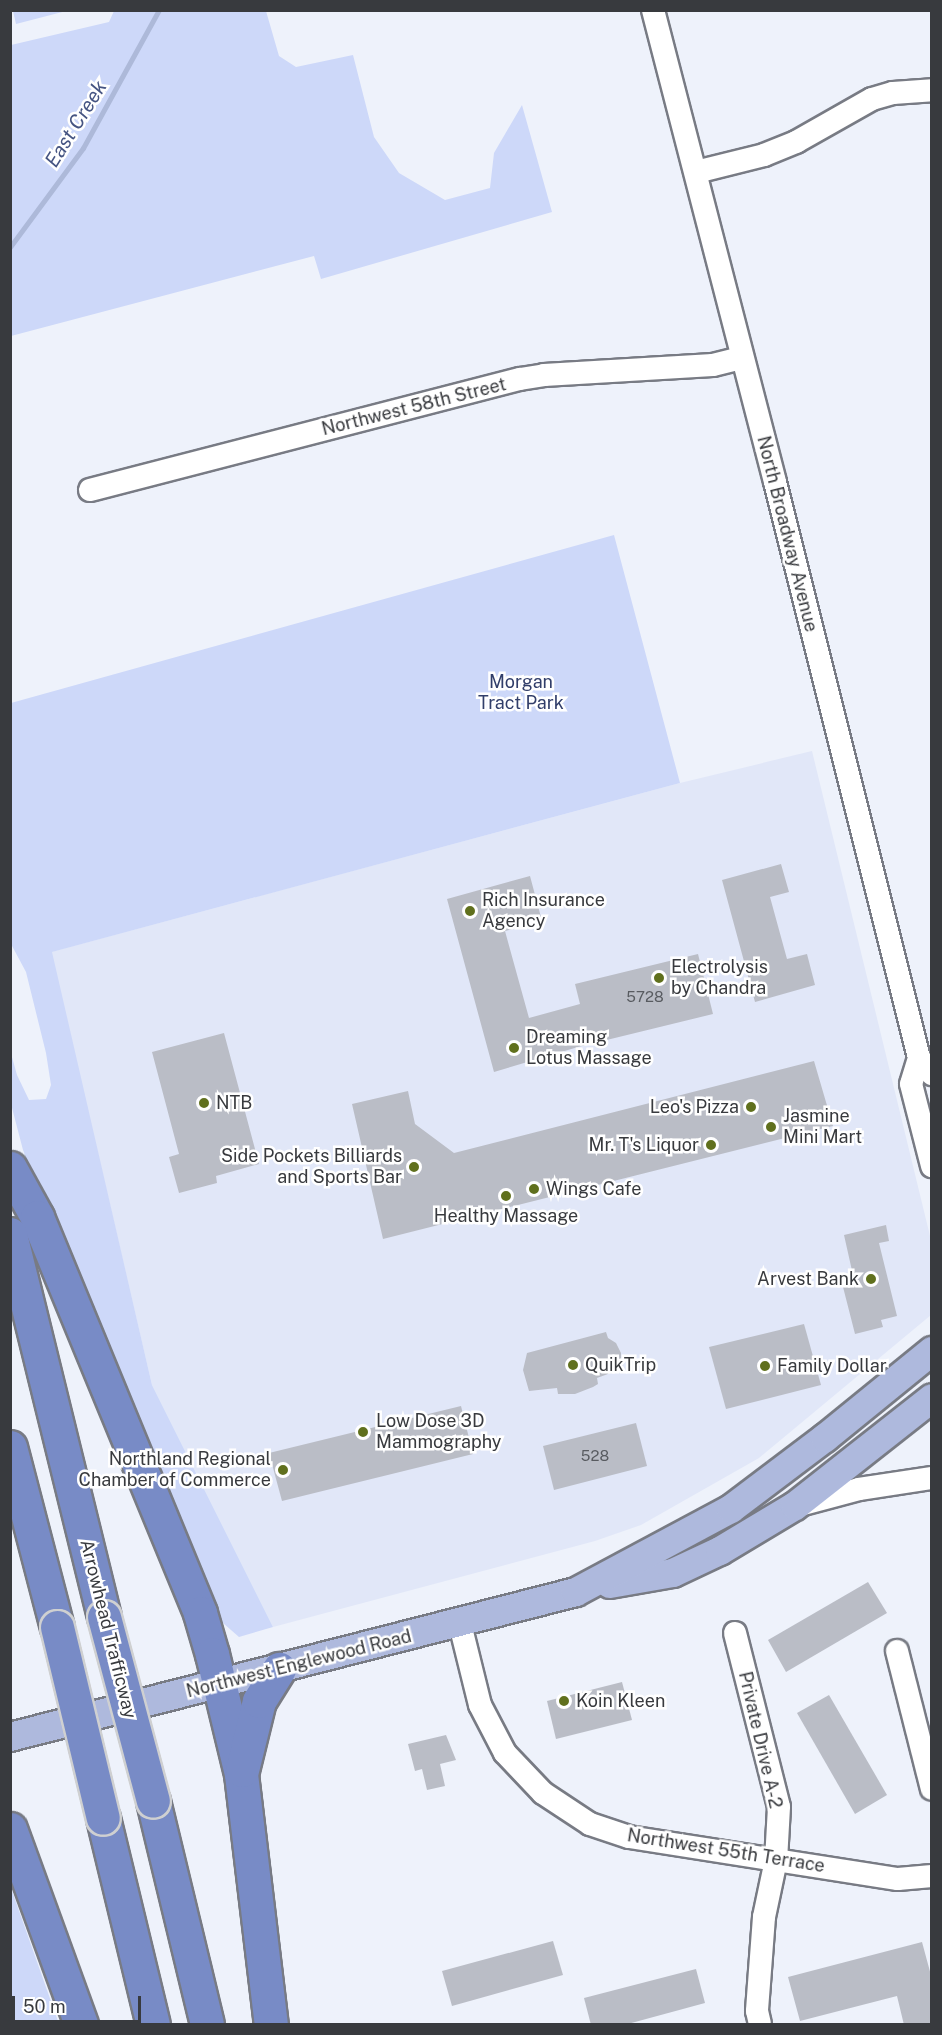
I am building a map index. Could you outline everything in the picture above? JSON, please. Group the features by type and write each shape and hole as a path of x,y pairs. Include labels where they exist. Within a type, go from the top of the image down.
{"highway":[{"path":"10,1168 37,1217 200,1614 241,1774 271,2025"},
{"name":"Arrowhead Trafficway","path":"10,1234 207,2025"},
{"path":"10,1448 57,1627 153,2025"},
{"path":"241,1774 259,1701 279,1669"},
{"path":"10,1829 81,2025"}],"main road":[{"name":"Northwest Englewood Road","path":"587,1587 731,1509 825,1438 932,1351"},
{"name":"Northwest Englewood Road","path":"10,1737 217,1683 460,1624 587,1587 673,1573 720,1551 795,1506 932,1398"}],"street":[{"name":"North Broadway Avenue","path":"652,10 696,172 925,1066 911,1084 932,1166"},
{"path":"696,172 764,155 796,142 872,99 893,93 932,90"},
{"name":"Northwest 58th Street","path":"90,490 520,379 544,375 713,365 742,358"},
{"path":"795,1506 859,1490 932,1478"},
{"name":"Northwest 55th Terrace","path":"460,1624 480,1705 505,1753 523,1774 566,1810 590,1824 629,1837 898,1879 932,1876"},
{"name":"Private Drive A-2","path":"735,1634 779,1807 776,1860 764,1917 757,2011 760,2025"},
{"path":"897,1652 932,1789"}],"shaded area":[{"path":"812,751 931,1240 931,1315 759,1458 641,1525 595,1541 273,1627 152,1385 51,952 680,783"}],"green space":[{"path":"13,10 70,10 16,24 13,11"},
{"path":"114,11 266,11 279,56 296,67 353,55 374,137 399,173 445,200 490,188 494,153 522,105 552,212 321,279 314,256 11,336 11,45 109,22"},
{"name":"Morgan Tract Park","path":"614,535 680,783 52,952 152,1385 273,1627 239,1637 215,1616 23,1150 11,1104 10,1050 17,1075 29,1100 46,1099 51,1085 46,1053 26,972 11,944 11,703"},
{"path":"11,1888 59,2024 11,2024"}],"building":[{"path":"781,864 789,892 770,897 787,959 807,954 815,985 755,1002 722,880"},
{"path":"530,876 542,921 505,931 529,1018 580,1004 575,984 698,954 713,1014 578,1047 494,1072 447,899"},
{"name":"NTB","path":"224,1033 259,1164 216,1176 217,1183 179,1193 169,1157 179,1154 152,1052"},
{"path":"814,1061 833,1126 383,1239 352,1104 408,1091 415,1124 454,1153"},
{"name":"Arvest Bank","path":"886,1225 889,1241 879,1243 897,1316 881,1320 883,1327 855,1334 843,1287 855,1284 844,1235"},
{"name":"Family Dollar","path":"804,1324 821,1385 726,1409 709,1347"},
{"name":"QuikTrip","path":"606,1332 608,1338 616,1343 621,1353 621,1367 616,1368 616,1371 597,1378 598,1384 575,1394 558,1394 557,1388 529,1391 523,1370 527,1353"},
{"path":"461,1406 473,1454 282,1501 269,1453"},
{"name":"QuikTrip","path":"636,1423 647,1466 554,1490 543,1446"},
{"path":"868,1582 887,1613 786,1672 768,1640"},
{"path":"622,1682 632,1720 556,1739 547,1701"},
{"path":"829,1695 887,1795 855,1814 797,1713"},
{"path":"446,1735 456,1760 440,1764 445,1786 427,1790 422,1769 415,1771 408,1744"},
{"path":"553,1941 563,1975 452,2006 442,1971"},
{"path":"922,1942 932,1979 932,2025 904,2025 897,1996 800,2021 788,1977"},
{"path":"696,1969 705,2003 624,2025 591,2025 584,1998"}],"waterway":[{"name":"East Creek","path":"10,247 83,148 159,10"}],"place":[{"name":"Rich Insurance Agency","path":"470,911"},
{"name":"Electrolysis by Chandra","path":"659,978"},
{"name":"Dreaming Lotus Massage","path":"514,1048"},
{"name":"NTB","path":"204,1103"},
{"name":"Leo's Pizza","path":"751,1107"},
{"name":"Jasmine Mini Mart","path":"771,1127"},
{"name":"Mr. T's Liquor","path":"711,1145"},
{"name":"Side Pockets Billiards and Sports Bar","path":"414,1167"},
{"name":"Wings Cafe","path":"534,1189"},
{"name":"Healthy Massage","path":"506,1196"},
{"name":"Arvest Bank","path":"871,1279"},
{"name":"QuikTrip","path":"573,1365"},
{"name":"Family Dollar","path":"765,1366"},
{"name":"Low Dose 3D Mammography","path":"363,1432"},
{"name":"Northland Regional Chamber of Commerce","path":"283,1470"},
{"name":"Koin Kleen","path":"564,1701"}]}
